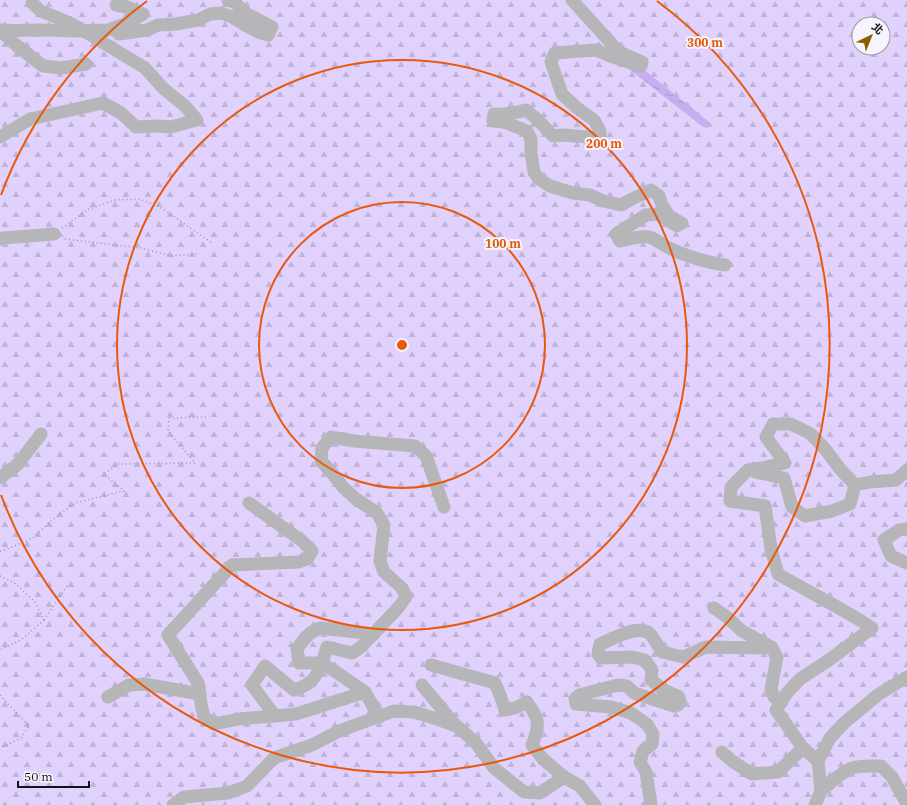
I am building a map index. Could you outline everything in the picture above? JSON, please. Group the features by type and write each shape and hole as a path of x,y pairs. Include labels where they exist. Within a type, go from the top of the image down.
{"street":[{"path":"116,5 127,7 143,14 116,31 119,34 147,30 158,25 176,24 198,20 210,14 221,13 232,17 258,32 268,35 272,27 246,14 234,2 228,0"},
{"path":"572,0 619,52 642,62 641,66 596,50 555,53 550,62 562,94 577,108 594,120 600,131 600,138 562,135 552,136 537,119 526,110 513,113 494,114 493,121 504,122 527,131 531,139 534,172 539,179 550,186 573,193 590,195 621,205 651,190 659,196 662,205 670,216 682,223 677,226 658,214 646,215 616,234 620,241 650,237 668,248 684,255 710,263 725,265"},
{"path":"0,137 30,119 103,103 121,113 136,127 171,127 197,120 185,106 164,89 146,68 84,31 41,11 30,1"},
{"path":"86,64 62,68 43,66 16,45 0,30 108,30 130,22"},
{"path":"0,239 54,234"},
{"path":"818,761 803,748 776,710 800,679 829,660 872,628 778,574 771,549 765,506 730,501 731,487 748,470 785,463 766,437 773,424 791,424 811,434 855,485"},
{"path":"0,478 18,464 41,434"},
{"path":"275,716 252,686 265,666 294,690 305,686 316,676 327,647 352,653 361,647 374,634 406,597 402,588 384,572 380,561 384,525 377,513 356,499 321,461 322,448 331,437 354,441 415,446 426,456 444,508"},
{"path":"748,470 784,478 792,507 804,516 832,511 850,504 855,485"},
{"path":"855,485 896,480 907,470"},
{"path":"249,504 302,542 312,551 307,559 299,562 232,565 168,635 198,683 204,717 214,724 238,719 296,714 365,692"},
{"path":"907,529 898,530 884,540 891,556 907,563"},
{"path":"714,608 727,617 742,631 772,648 777,657 771,689 774,697 782,701"},
{"path":"374,634 320,628 312,631 297,649 299,663 322,663 365,692 379,717"},
{"path":"651,805 646,772 640,762 642,751 652,744 654,734 647,724 631,713 611,707 576,704 575,699 579,695 618,685 627,686 634,693 674,706 678,704 680,697 664,690 651,680 652,670 645,660 632,657 601,658 598,654 600,644 634,630 642,630 649,633 662,652 683,657 706,647 772,648"},
{"path":"431,665 495,683 505,710 515,708 527,702 537,719 537,731 532,745 543,760 564,777 580,786 595,805"},
{"path":"821,791 818,761 830,738 844,723 879,694 907,677"},
{"path":"108,697 129,685 144,684 200,694"},
{"path":"422,686 458,727 476,743 494,768 524,792 540,793 564,777"},
{"path":"173,805 184,797 228,793 247,786 274,758 312,745 339,731 394,711 414,712 458,727"},
{"path":"722,752 732,761 752,774 778,772 803,748"},
{"path":"815,805 821,791 836,777 853,768 866,766 881,766 892,777 907,804"}],"path":[{"path":"197,254 171,256 141,248 63,239 54,234 87,210 115,200 138,199 157,205 212,243"},
{"path":"0,551 33,538 51,520 75,503 124,491 104,474 118,464 195,463 168,431 169,418 209,417"},
{"path":"0,576 16,584 35,602 44,620"},
{"path":"0,650 21,640 44,620 68,586"},
{"path":"0,695 29,726 21,738 0,747"}],"green space":[{"path":"0,0 907,0 907,805 0,805"}],"water":[{"path":"627,56 708,121 708,128 703,127 621,63"}]}
